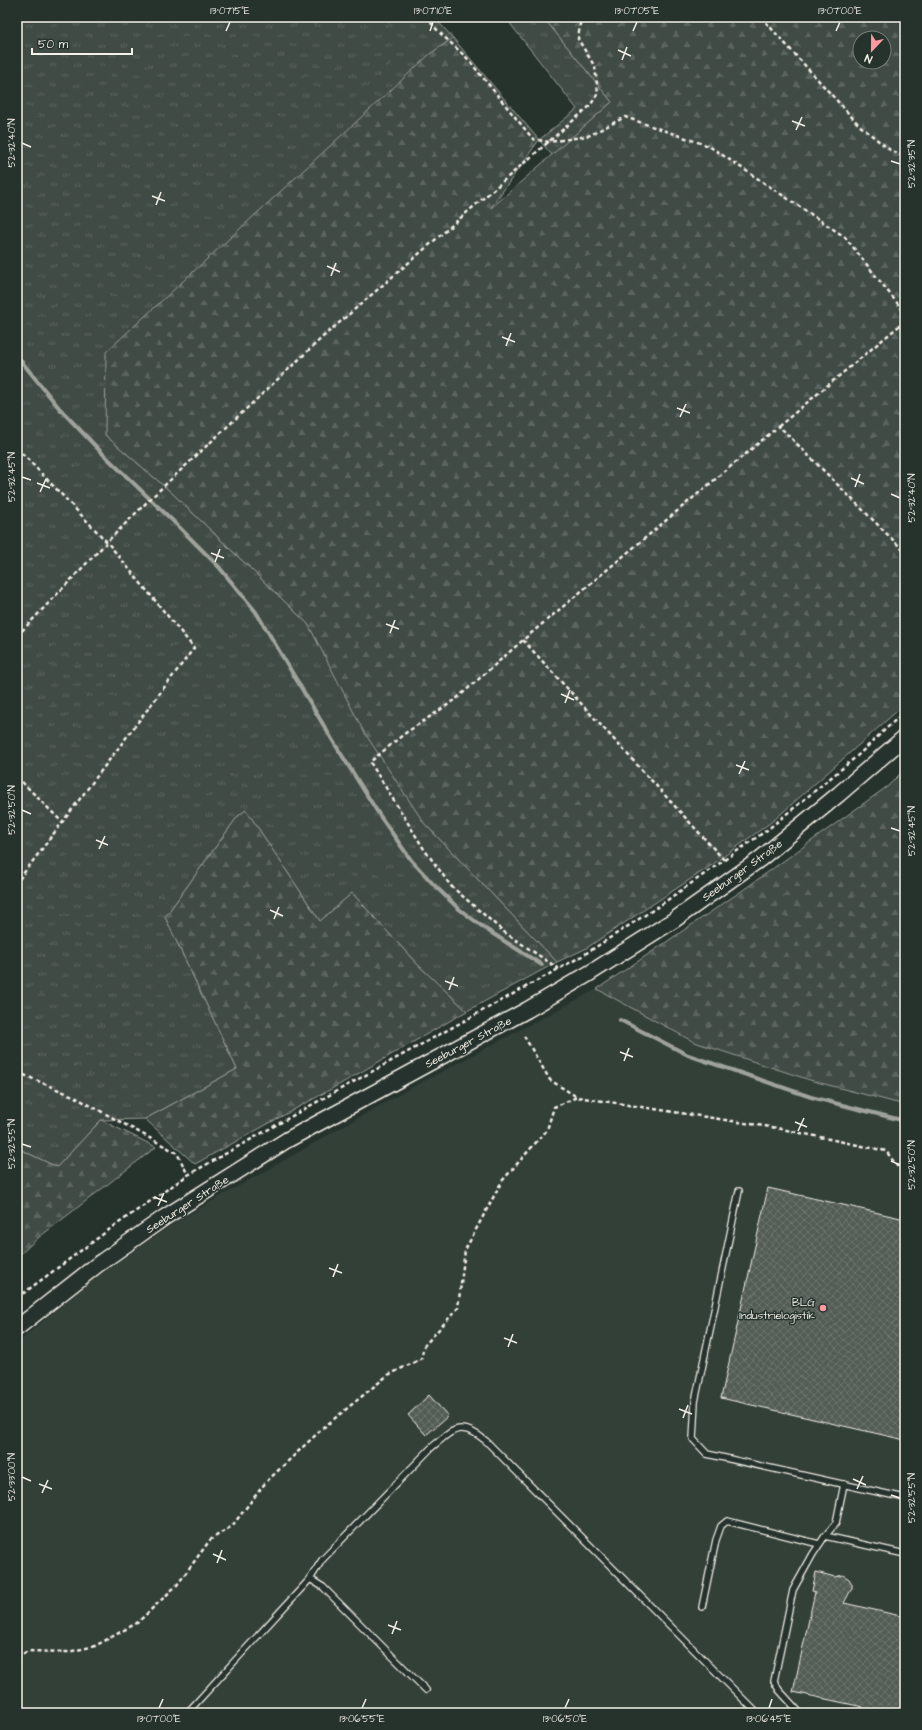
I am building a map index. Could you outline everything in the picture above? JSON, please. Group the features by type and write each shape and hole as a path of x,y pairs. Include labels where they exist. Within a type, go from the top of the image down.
{"main road":[{"name":"Seeburger Straße","path":"17,1328 97,1264 165,1217 287,1140 528,1010 674,920 760,859 839,794 905,736"}],"lane":[{"path":"739,1191 695,1402 693,1439 707,1454 905,1498"},
{"path":"186,1713 310,1579 322,1560 431,1448 450,1432 461,1428 475,1432 486,1441 757,1713"},
{"path":"800,1713 779,1690 774,1681 793,1590 819,1544 836,1523 844,1484"},
{"path":"702,1607 716,1540 721,1526 727,1521 819,1544"},
{"path":"825,1536 905,1554"},
{"path":"310,1579 323,1587 426,1690"}],"path":[{"path":"426,17 439,32 467,58 533,139 549,142 588,136 625,118 709,146 845,237 905,313"},
{"path":"17,636 107,542 325,335 590,106 598,93 595,67 578,39 581,17"},
{"path":"761,17 859,126 890,150 905,157"},
{"path":"559,969 504,932 451,886 424,849 370,762 404,734 455,700 523,640 905,321"},
{"path":"779,426 905,552"},
{"path":"17,448 107,542 194,648 17,882"},
{"path":"523,640 725,861"},
{"path":"17,1298 110,1229 188,1175 315,1103 582,956 725,861 767,830 856,757 905,711"},
{"path":"17,776 62,822"},
{"path":"524,1036 550,1080 577,1097 778,1128 886,1151 897,1166 905,1164"},
{"path":"17,1072 73,1096 176,1153 188,1175"},
{"path":"17,1657 28,1651 68,1652 95,1646 137,1623 177,1585 210,1540 232,1526 266,1482 323,1428 388,1375 422,1359 424,1346 458,1308 465,1250 502,1181 547,1130 554,1107 577,1097"}],"shaded area":[{"path":"597,989 694,1042 813,1081 905,1105 905,1713 17,1713 17,1343 93,1279 174,1223 407,1090"}],"green space":[{"path":"17,17 434,17 453,38 430,54 105,435 171,492 308,624 424,823 557,962 467,1011 417,964 352,893 320,921 246,810 238,816 165,917 237,1069 145,1119 101,1120 57,1167 17,1148"},
{"path":"505,17 543,17 612,102 552,155 539,140 577,109"},
{"path":"543,17 905,17 905,704 774,820 712,865 585,949 557,962 424,823 364,732 308,624 171,492 105,435 106,352 430,54 453,38 539,140 490,209 612,102"},
{"path":"905,769 905,1105 813,1081 694,1042 597,989 743,890 888,786"},
{"path":"246,810 320,921 352,893 417,964 467,1011 335,1087 195,1164 145,1119 237,1069 165,917 238,816"},
{"path":"101,1120 156,1147 38,1238 17,1257 17,1148 57,1167"}],"building":[{"name":"BLG Industrielogistik","path":"768,1188 905,1219 905,1440 721,1398"},
{"path":"429,1395 448,1416 426,1435 408,1415"},
{"path":"816,1572 835,1577 843,1575 849,1579 852,1584 852,1588 844,1603 905,1617 905,1713 862,1713 863,1707 793,1692 815,1592 812,1591"}],"waterway":[{"path":"17,356 60,409 102,453 219,567 256,612 333,741 380,816 411,860 459,909 487,930 542,965"},
{"path":"620,1020 688,1055 811,1097 905,1121"}],"place":[{"name":"BLG Industrielogistik","path":"823,1308"}]}
